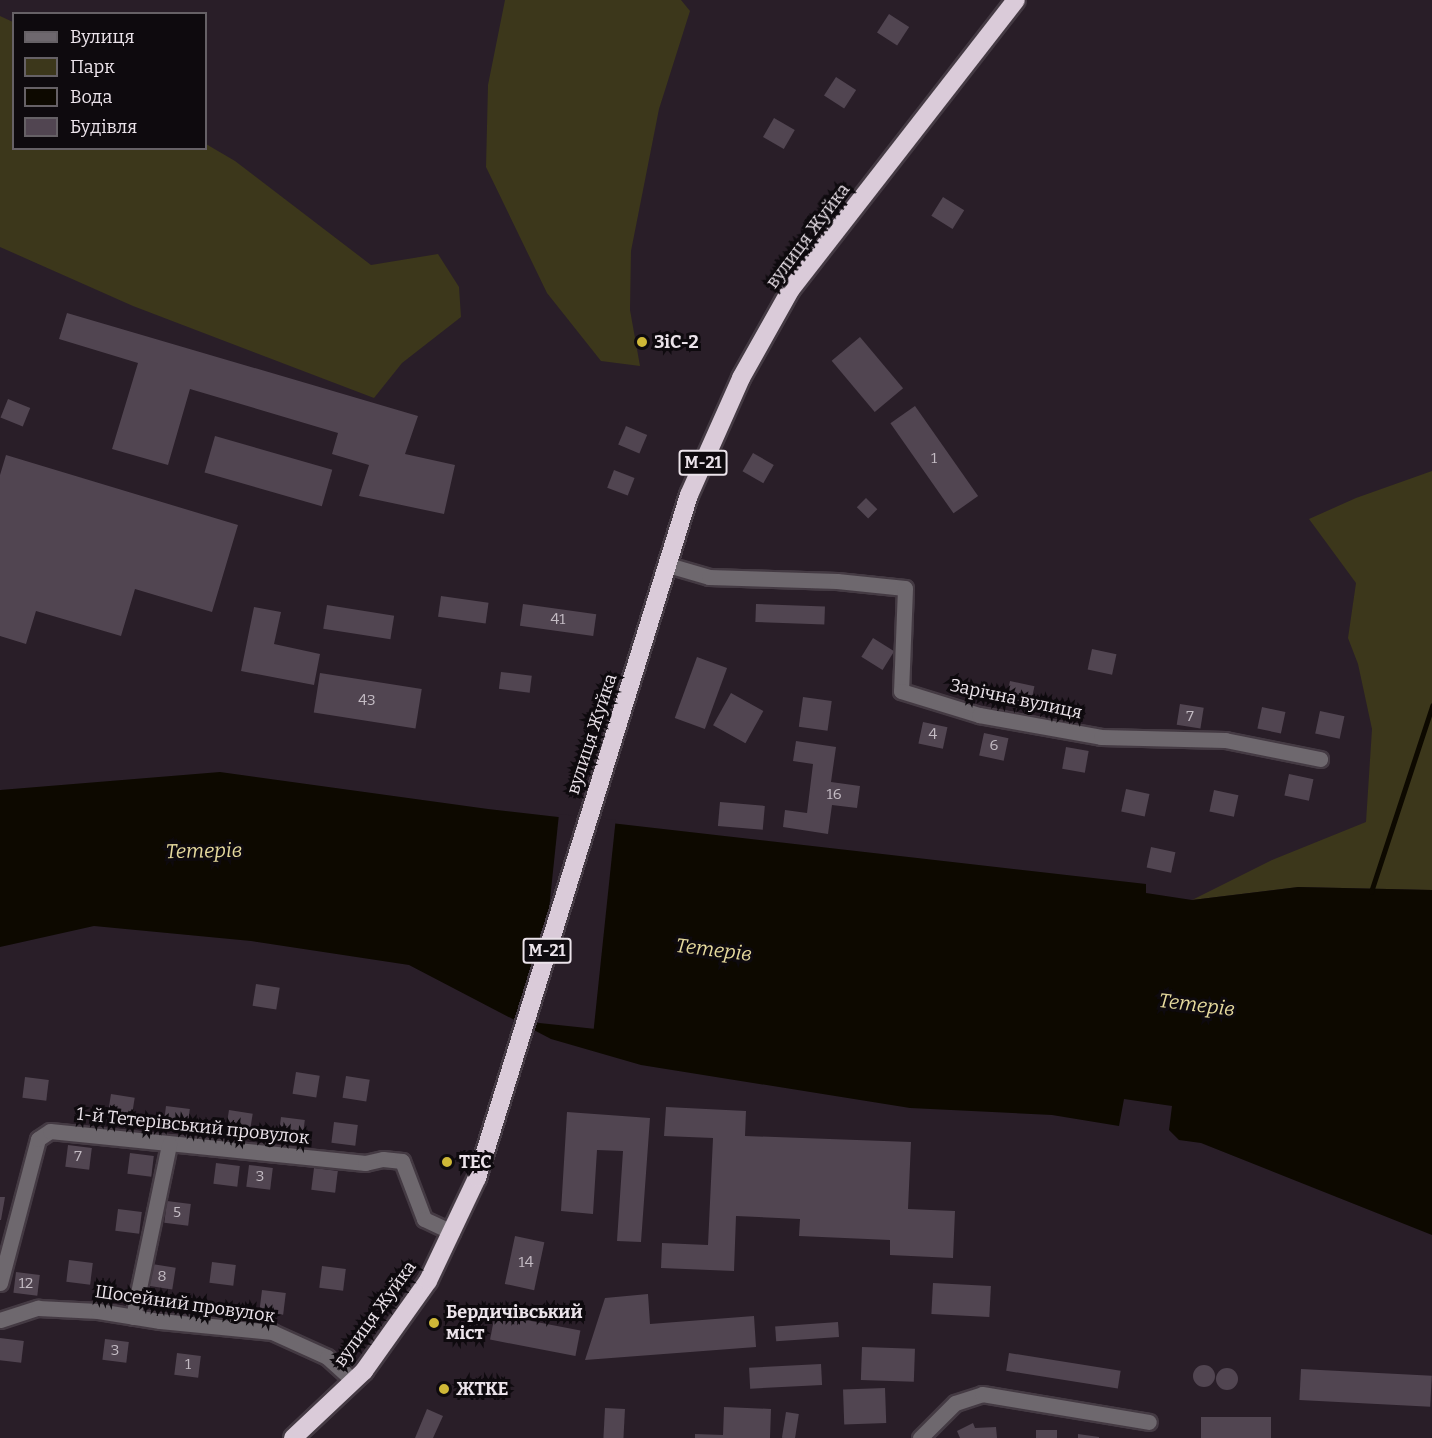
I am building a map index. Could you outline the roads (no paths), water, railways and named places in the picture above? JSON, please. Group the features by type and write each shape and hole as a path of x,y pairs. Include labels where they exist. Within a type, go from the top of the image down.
{"highway":[{"name":"вулиця Жуйка","path":"293,1438 354,1381 428,1281 477,1178 689,495 741,378 791,289 972,60 1016,0"}],"street":[{"name":"Зарічна вулиця","path":"668,565 709,577 837,581 905,588 901,691 980,715 1101,736 1224,740 1320,759"},
{"name":"1-й Тетерівський провулок","path":"0,1283 38,1139 50,1131 365,1163 383,1159 402,1161 424,1219 452,1232"},
{"path":"133,1317 169,1144"},
{"name":"Шосейний провулок","path":"0,1319 38,1308 98,1311 272,1332 327,1357 354,1381"},
{"path":"920,1438 955,1403 982,1394 1149,1422"}],"water":[{"name":"Тетерів","path":"220,772 488,809 1146,884 1146,893 1192,900 1298,887 1432,890 1432,1235 1201,1143 1179,1140 1169,1130 1172,1106 1124,1099 1119,1126 1052,1115 910,1108 641,1065 551,1039 409,965 251,941 94,926 0,947 0,790"}],"waterway":[{"path":"1371,892 1432,706"}],"place":[{"name":"ЗіС-2","path":"642,342"},
{"name":"ТЕС","path":"447,1162"},
{"name":"Бердичівський міст","path":"434,1323"},
{"name":"ЖТКЕ","path":"444,1389"}]}
